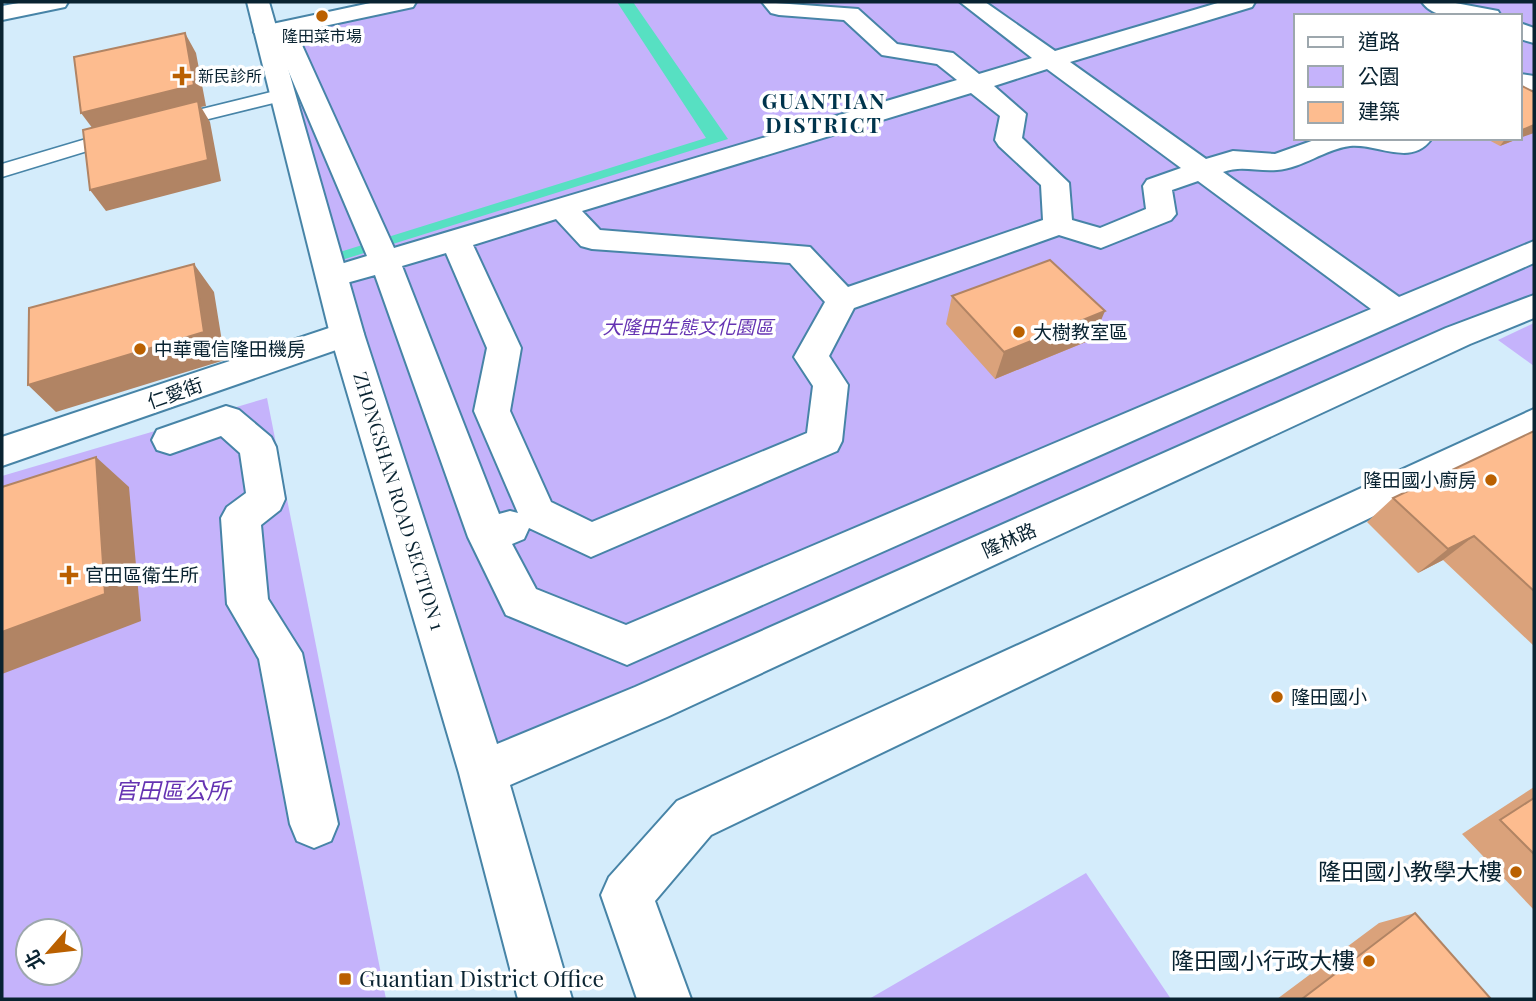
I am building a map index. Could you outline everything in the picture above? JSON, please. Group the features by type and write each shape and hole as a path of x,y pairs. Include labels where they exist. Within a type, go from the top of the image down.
{"street":[{"path":"2,13 57,2"},
{"path":"405,2 269,15 290,49 385,261 488,537 521,602 627,645 1534,251"},
{"path":"773,2 779,8 850,13 890,50 944,58 976,83 1013,114 1008,140 1055,183 1058,225"},
{"path":"971,2 1396,311"},
{"path":"332,277 1244,2"},
{"path":"1433,2 1447,9 1478,14"},
{"name":"ZHONGSHAN ROAD SECTION 1","path":"269,15 283,95 347,334 483,774 545,999"},
{"path":"456,241 504,348 492,411 537,513 591,540 824,441 831,385 810,357 842,301 1058,225 1101,238 1161,214 1157,186 1233,159 1277,162 1341,140"},
{"path":"1365,140 1402,146 1415,140"},
{"path":"562,209 593,239 799,254 842,301"},
{"name":"隆林路","path":"483,774 651,702 1458,336 1534,306"},
{"name":"仁愛街","path":"2,452 347,334"},
{"path":"170,440 226,420 258,447 266,499 242,518 248,604 280,653 314,824"},
{"path":"664,999 627,895 694,818 1534,423"},
{"path":"488,537 537,513"}],"lane":[{"path":"2,172 143,130 283,95"}],"green space":[{"name":"大隆田生態文化園區","path":"414,2 1534,2 1534,307 483,773 266,32"},
{"path":"1534,323 1534,366 1498,340"},
{"name":"官田區公所","path":"267,398 386,999 2,999 2,476"},
{"path":"1086,873 1171,999 869,999"}],"shaded area":[{"path":"617,2 633,2 728,139 329,264 327,256 706,138"}],"building":[{"path":"185,33 194,85 81,113 74,57"},
{"path":"1522,86 1534,92 1534,125 1522,130"},
{"path":"198,101 208,160 90,190 83,130"},
{"path":"1050,260 1105,311 1004,352 952,296"},
{"path":"194,264 204,332 28,385 29,308"},
{"name":"隆田國小廚房","path":"1534,431 1534,591 1474,536 1448,549 1393,498"},
{"path":"96,457 105,594 2,632 2,487"},
{"path":"1534,798 1534,854 1500,820"},
{"path":"1415,913 1491,999 1302,999"}],"place":[{"name":"隆田菜市場","path":"322,16"},
{"name":"新民診所","path":"182,76"},
{"name":"大樹教室區","path":"1019,332"},
{"name":"中華電信隆田機房","path":"140,349"},
{"name":"隆田國小廚房","path":"1491,480"},
{"name":"官田區衛生所","path":"69,575"},
{"name":"隆田國小","path":"1277,697"},
{"name":"隆田國小教學大樓","path":"1516,872"},
{"name":"隆田國小行政大樓","path":"1369,961"},
{"name":"Guantian District Office","path":"345,979"}],"district":[{"name":"GUANTIAN DISTRICT","path":"824,114"}]}
